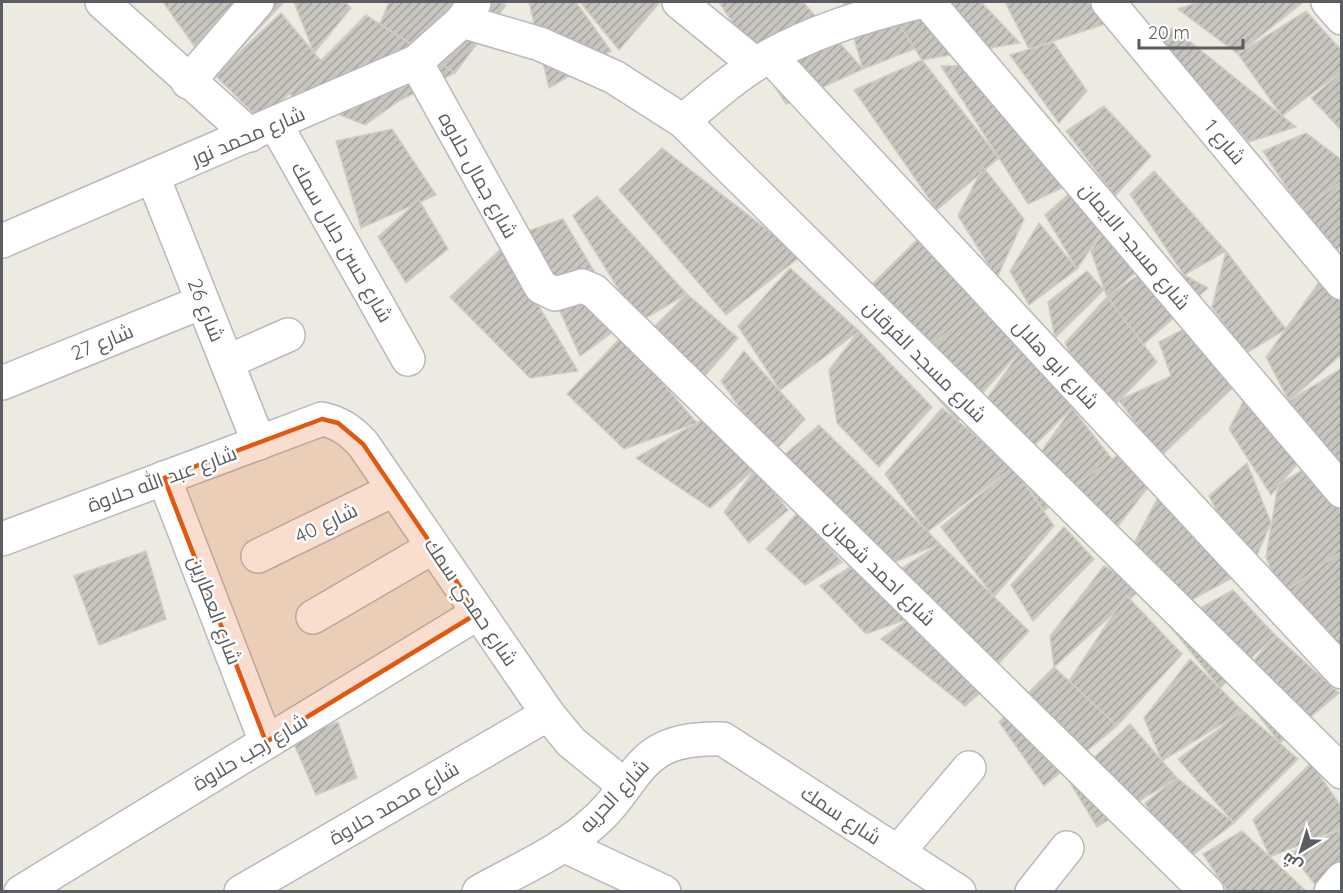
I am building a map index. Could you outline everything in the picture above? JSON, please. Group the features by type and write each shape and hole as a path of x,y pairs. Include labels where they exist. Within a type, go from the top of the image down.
{"street":[{"path":"102,2 188,82 263,130"},
{"path":"188,82 257,2"},
{"name":"شارع ابو هلال","path":"679,2 762,60 1341,672"},
{"path":"683,121 762,60 836,11 919,2"},
{"name":"شارع مسجد الايمان","path":"928,2 1341,491"},
{"name":"شارع 1","path":"1108,2 1341,282"},
{"path":"1328,2 1341,18"},
{"name":"شارع محمد نور","path":"2,241 416,62 468,11"},
{"name":"شارع مسجد الفرقان","path":"468,11 614,77 683,121 1341,772"},
{"name":"شارع جمال حلاوه","path":"416,62 541,288"},
{"name":"شارع حسن جلال سمك","path":"263,130 408,359"},
{"name":"شارع 26","path":"153,177 260,443"},
{"name":"شارع احمد شعبان","path":"541,288 555,294 582,286 594,291 1207,891"},
{"name":"شارع 27","path":"2,383 202,302"},
{"path":"227,362 288,335"},
{"name":"شارع عبد الله حلاوة","path":"2,539 322,419"},
{"name":"شارع حمدي سمك","path":"322,419 338,423 352,432 548,714 571,742 625,786"},
{"name":"شارع العطارين","path":"164,478 266,742"},
{"name":"شارع 40","path":"258,556 393,490"},
{"path":"313,617 433,547"},
{"name":"شارع رجب حلاوة","path":"21,891 478,613"},
{"name":"شارع محمد حلاوة","path":"241,891 548,714"},
{"name":"شارع الحريه","path":"479,891 563,845 594,822 642,763 666,746 694,738 723,739"},
{"name":"شارع سمك","path":"723,739 958,891"},
{"path":"898,852 969,768"},
{"path":"563,845 664,891"},
{"path":"1032,891 1067,848"},
{"path":"1331,891 1341,879"}],"highlighted area":[{"path":"322,419 338,423 363,444 478,613 266,742 164,478"}],"building":[{"path":"163,2 284,2 215,75"},
{"path":"294,2 345,2 351,8 314,53"},
{"path":"389,2 499,2 506,5 455,73 380,24"},
{"path":"529,2 576,2 611,51 549,88"},
{"path":"580,2 660,2 619,50"},
{"path":"719,2 803,2 863,69 786,104"},
{"path":"843,2 889,2 927,44 863,69"},
{"path":"885,2 981,2 1020,43 922,60"},
{"path":"1005,2 1087,2 1111,22 1029,49"},
{"path":"1199,2 1302,3 1238,54 1178,9"},
{"path":"1306,11 1342,51 1342,71 1282,116 1238,54"},
{"path":"281,13 322,62 261,121 215,75"},
{"path":"366,15 455,73 399,101 365,125 288,94"},
{"path":"1173,28 1296,127 1249,142 1155,35"},
{"path":"1053,42 1087,91 1059,123 1010,55"},
{"path":"922,60 999,158 937,210 854,90"},
{"path":"1001,65 1091,174 1028,204 941,66"},
{"path":"1342,72 1342,131 1311,98"},
{"path":"1104,106 1151,156 1115,196 1066,131"},
{"path":"392,129 436,195 361,228 336,141"},
{"path":"1306,133 1342,160 1342,181 1302,211 1263,151"},
{"path":"662,148 801,256 726,315 619,190"},
{"path":"983,167 1024,219 997,278 958,216"},
{"path":"1154,171 1226,251 1184,275 1130,194"},
{"path":"1091,174 1121,203 1077,269 1045,215"},
{"path":"1342,181 1342,245 1335,253 1302,211"},
{"path":"597,196 687,294 639,322 573,216"},
{"path":"419,200 448,249 406,283 378,237"},
{"path":"1121,203 1148,262 1107,297 1091,251"},
{"path":"563,219 625,323 580,356 525,232"},
{"path":"1039,223 1077,269 1029,305 1010,271"},
{"path":"921,236 983,303 908,365 851,305"},
{"path":"503,247 578,371 530,378 450,297"},
{"path":"1226,251 1286,329 1245,354 1212,307"},
{"path":"1159,261 1208,288 1143,345 1107,297"},
{"path":"790,268 859,331 780,390 738,326"},
{"path":"1087,271 1104,290 1055,338 1048,302"},
{"path":"1324,275 1342,300 1342,354 1289,401 1266,357"},
{"path":"687,294 738,338 701,380 654,327"},
{"path":"1107,297 1157,362 1104,416 1065,343"},
{"path":"983,303 1024,346 958,421 908,365"},
{"path":"1186,328 1245,376 1160,457 1119,400 1171,376 1159,342"},
{"path":"859,331 932,407 879,467 837,423 829,370"},
{"path":"622,336 697,423 624,449 567,394"},
{"path":"1024,346 1072,408 1013,467 966,428"},
{"path":"744,351 805,419 772,454 721,381"},
{"path":"1342,368 1342,465 1289,401"},
{"path":"1245,398 1300,461 1271,495 1229,429"},
{"path":"942,408 1013,467 927,532 885,474"},
{"path":"1072,408 1112,459 1044,511 1022,479"},
{"path":"703,419 755,469 710,508 636,458"},
{"path":"819,425 940,544 889,564 782,457"},
{"path":"1121,453 1150,485 1107,540 1075,485"},
{"path":"1247,463 1271,523 1249,573 1209,496"},
{"path":"1175,465 1234,577 1164,615 1133,545"},
{"path":"1013,467 1054,526 994,597 941,527"},
{"path":"1306,468 1342,513 1342,551 1281,595 1266,557 1278,485"},
{"path":"755,469 788,510 749,543 724,512"},
{"path":"798,512 842,562 805,585 766,549"},
{"path":"1064,527 1094,559 1033,621 1011,585"},
{"path":"940,544 1029,631 987,676 902,568"},
{"path":"146,551 166,619 99,645 74,576"},
{"path":"1342,551 1342,670 1281,595"},
{"path":"1104,566 1142,588 1054,667 1050,636"},
{"path":"850,567 910,618 866,634 820,586"},
{"path":"1233,590 1275,635 1220,688 1169,625"},
{"path":"1126,595 1182,654 1117,726 1069,681"},
{"path":"910,618 985,689 965,706 881,639"},
{"path":"1275,635 1339,693 1280,743 1234,684"},
{"path":"1190,659 1243,711 1162,761 1144,718"},
{"path":"1054,667 1117,726 1044,786 999,722"},
{"path":"1243,711 1298,759 1234,823 1178,759"},
{"path":"338,722 357,778 316,795 292,739"},
{"path":"1130,724 1177,778 1097,827 1069,781"},
{"path":"1311,763 1342,808 1342,828 1270,857 1253,820"},
{"path":"1177,778 1234,823 1180,865 1145,803"},
{"path":"1342,829 1342,892 1321,892 1290,853"},
{"path":"1242,831 1307,892 1228,892 1203,854"}]}
